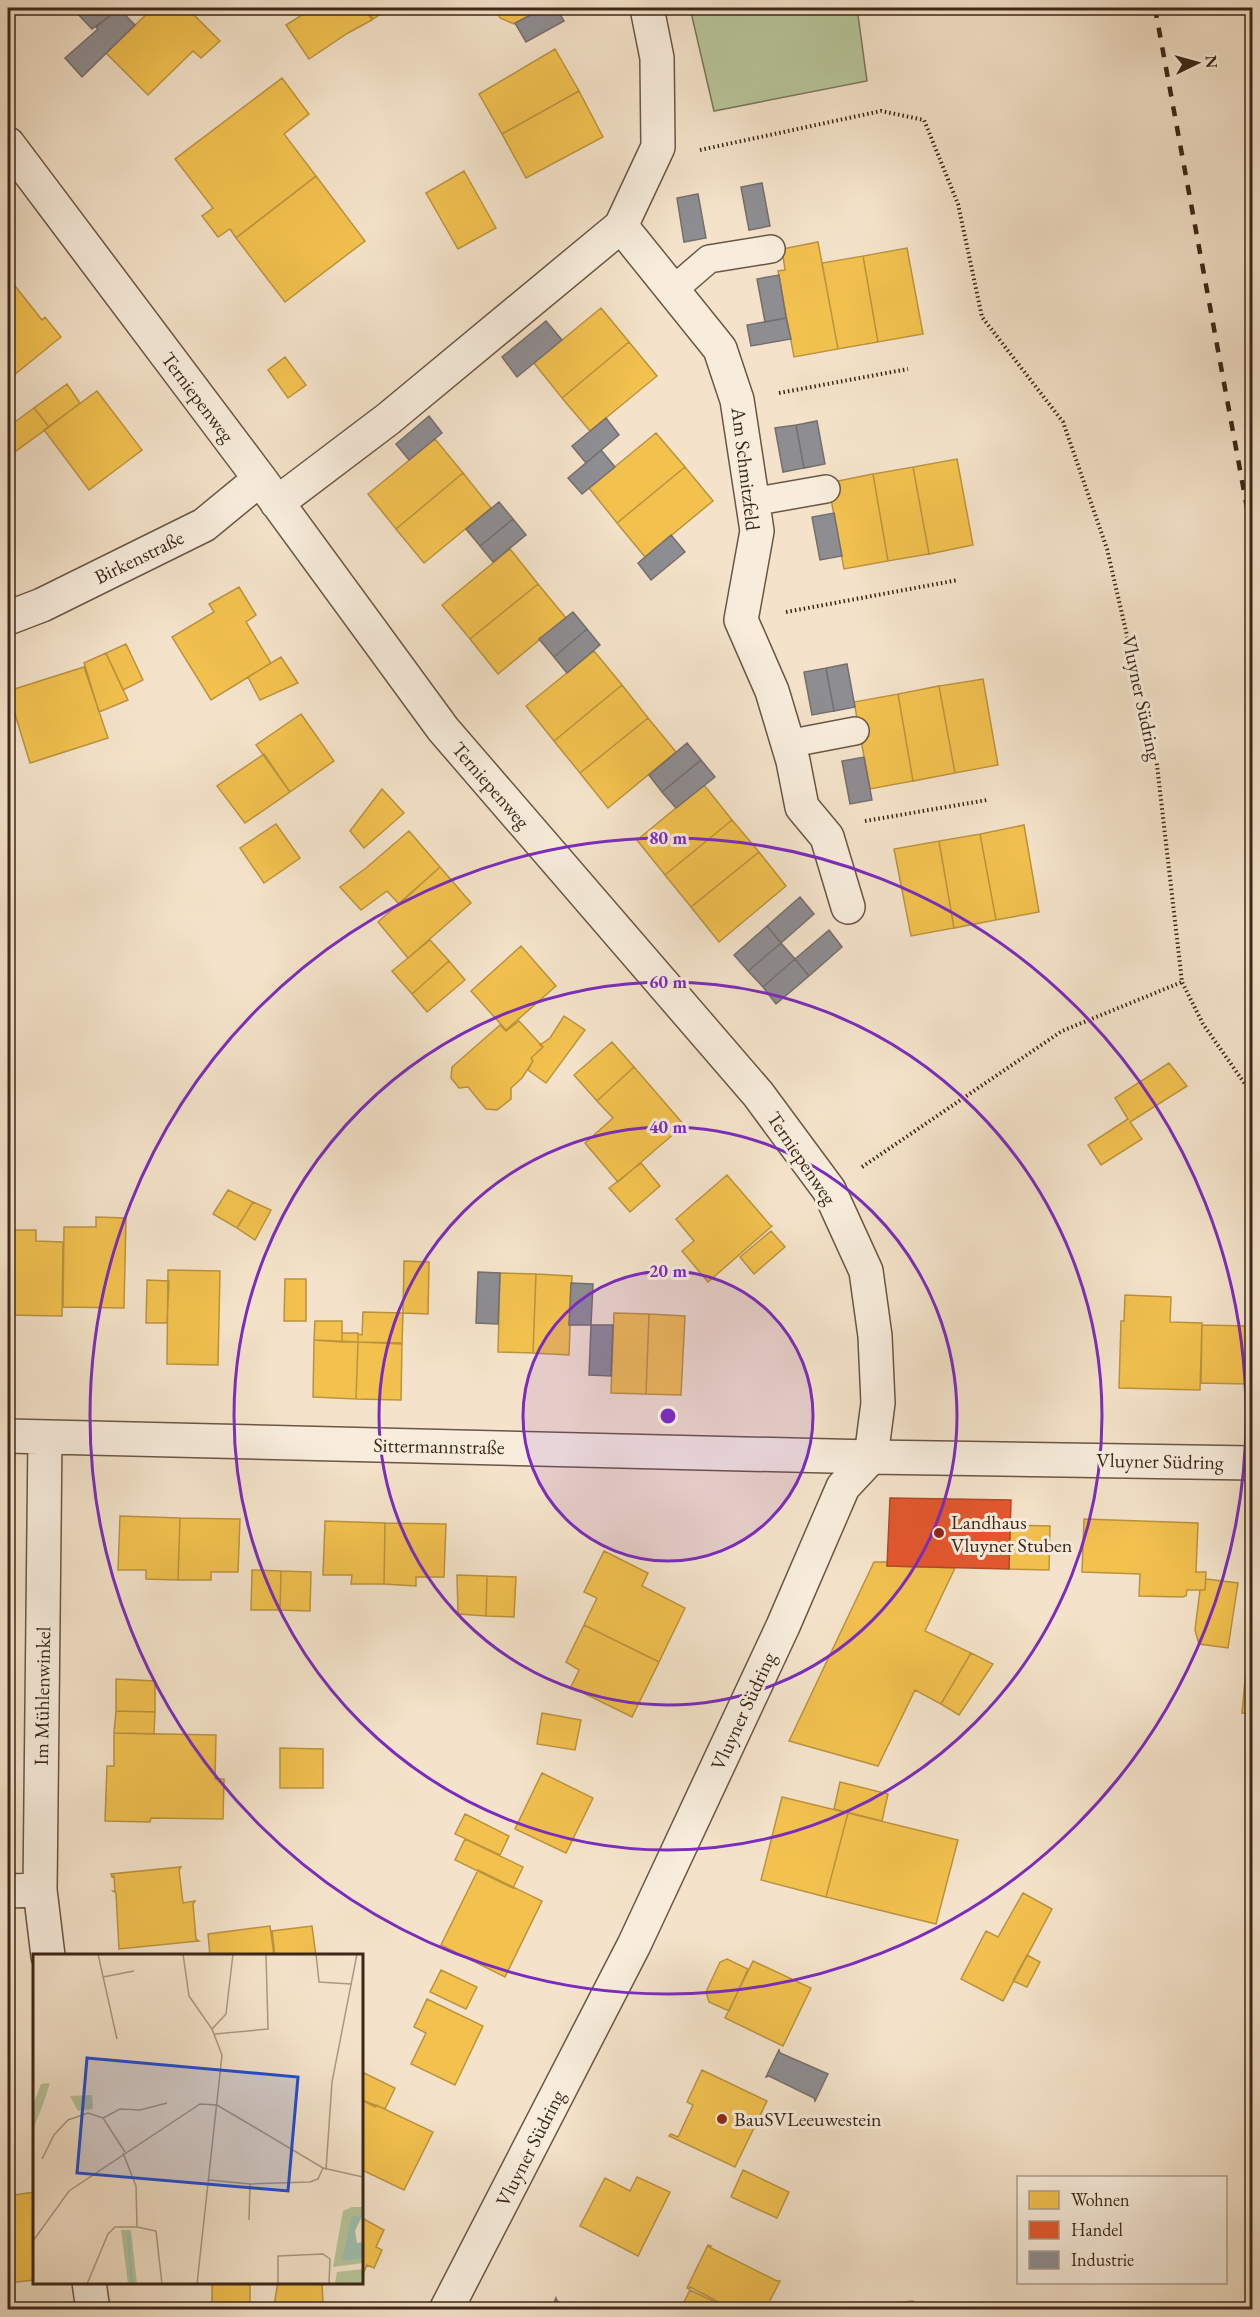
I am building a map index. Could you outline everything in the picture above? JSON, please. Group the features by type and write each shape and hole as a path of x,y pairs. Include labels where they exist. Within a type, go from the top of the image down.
{"street":[{"path":"268,491 388,419 621,226 658,147 657,58 647,8"},
{"name":"Terniepenweg","path":"8,144 443,729 758,1094 829,1190 866,1271 875,1336 878,1403 871,1456"},
{"name":"Am Schmitzfeld","path":"621,226 720,350 737,400 757,531 741,620"},
{"name":"Birkenstraße","path":"8,618 42,606 268,491"},
{"path":"741,620 772,691 793,761 802,807 827,837 848,907"},
{"name":"Sittermannstraße","path":"8,1436 871,1456"},
{"name":"Im Mühlenwinkel","path":"45,1437 40,1890 48,1954"},
{"name":"Vluyner Südring","path":"446,2310 634,1945 783,1626 843,1487 871,1456 1252,1463"},
{"path":"8,1891 40,1890"},
{"path":"89,2284 93,2310"}],"lane":[{"path":"673,290 709,259 771,249"},
{"path":"752,502 826,489"},
{"path":"787,744 855,730"}],"path":[{"name":"Vluyner Südring","path":"658,147 699,150 881,111 924,120 958,204 982,317 1063,422 1107,549 1157,765 1182,982 1203,1024 1252,1094"},
{"path":"737,400 908,369"},
{"path":"741,620 958,580"},
{"path":"820,828 987,800"},
{"path":"829,1190 1062,1031 1182,982"}],"green space":[{"path":"690,8 857,8 867,81 714,111"}],"building: Wohnen":[{"path":"153,8 187,8 220,41 201,58 193,51 148,95 106,53"},
{"path":"313,8 364,8 372,20 309,59 286,25"},
{"path":"365,8 390,8 373,19"},
{"path":"495,8 544,8 514,24 500,18"},
{"path":"555,49 579,91 502,134 479,94"},
{"path":"282,78 309,114 284,134 316,176 236,238 230,229 218,237 202,216 213,208 175,159"},
{"path":"579,91 603,137 526,178 502,134"},
{"path":"464,171 496,228 458,249 426,193"},
{"path":"316,176 365,241 285,302 236,238"},
{"path":"818,242 838,349 794,357 778,271 785,270 782,249"},
{"path":"907,248 923,334 878,342 863,256"},
{"path":"863,256 878,342 838,349 822,263"},
{"path":"8,277 42,320 45,317 61,337 8,380"},
{"path":"601,308 629,342 562,398 534,363"},
{"path":"629,342 657,376 590,431 562,398"},
{"path":"285,357 306,385 288,398 268,370"},
{"path":"67,384 80,403 49,427 34,408"},
{"path":"97,391 142,450 89,490 44,430"},
{"path":"34,408 49,427 9,456 8,427"},
{"path":"656,433 685,467 617,523 589,488"},
{"path":"435,439 463,473 396,529 368,494"},
{"path":"957,459 973,545 929,554 913,467"},
{"path":"685,467 713,501 645,557 617,523"},
{"path":"913,467 929,554 888,561 873,474"},
{"path":"463,473 491,508 424,563 396,529"},
{"path":"873,474 888,561 844,569 828,483"},
{"path":"510,549 538,584 470,639 442,605"},
{"path":"538,584 566,618 498,674 470,639"},
{"path":"239,587 256,615 246,622 271,663 211,700 172,637 214,612 209,604"},
{"path":"126,644 143,680 123,690 106,653"},
{"path":"594,651 622,685 554,741 526,706"},
{"path":"106,653 128,700 99,712 84,663"},
{"path":"281,657 298,683 260,700 248,677"},
{"path":"84,667 108,738 30,763 8,691"},
{"path":"983,679 998,765 955,773 939,686"},
{"path":"622,685 648,718 580,773 554,741"},
{"path":"939,686 955,773 913,781 898,694"},
{"path":"898,694 913,781 870,789 854,702"},
{"path":"301,714 334,761 290,792 256,745"},
{"path":"648,718 676,752 608,808 580,773"},
{"path":"264,754 290,792 245,823 217,786"},
{"path":"704,785 732,820 665,875 637,840"},
{"path":"382,789 404,813 364,848 350,831"},
{"path":"732,820 759,852 691,907 665,875"},
{"path":"276,824 300,858 264,883 240,848"},
{"path":"1024,825 1039,912 996,920 980,834"},
{"path":"409,831 440,867 399,904 387,891 361,910 340,887"},
{"path":"980,834 996,920 954,928 939,841"},
{"path":"939,841 954,928 911,936 894,849"},
{"path":"759,852 786,886 719,942 691,907"},
{"path":"440,867 471,903 408,958 378,922"},
{"path":"430,940 449,961 412,994 392,971"},
{"path":"521,946 556,986 506,1030 471,991"},
{"path":"449,961 465,980 427,1012 412,994"},
{"path":"564,1016 585,1030 546,1083 528,1070 533,1061 531,1058 543,1047 540,1045 550,1038"},
{"path":"519,1021 543,1047 531,1058 533,1061 522,1078 511,1088 511,1099 497,1110 486,1109 468,1087 459,1088 451,1078 452,1067 500,1025 506,1031"},
{"path":"612,1042 634,1067 597,1101 574,1075"},
{"path":"1169,1063 1187,1086 1130,1122 1142,1139 1101,1165 1088,1145 1128,1119 1115,1098"},
{"path":"634,1067 684,1125 618,1182 585,1143 613,1118 597,1101"},
{"path":"641,1163 660,1186 630,1212 609,1188"},
{"path":"727,1175 772,1226 708,1282 682,1251 694,1241 676,1219"},
{"path":"228,1190 253,1202 237,1228 213,1214"},
{"path":"253,1202 271,1210 255,1240 237,1228"},
{"path":"96,1217 126,1218 124,1308 63,1307 64,1227 96,1227"},
{"path":"8,1230 36,1230 36,1241 63,1242 62,1316 8,1315"},
{"path":"771,1231 785,1247 754,1274 740,1257"},
{"path":"1251,1257 1252,1398 1247,1398 1248,1384 1201,1383 1202,1325 1249,1326"},
{"path":"404,1261 429,1262 428,1314 403,1313"},
{"path":"168,1270 220,1271 218,1365 167,1364"},
{"path":"500,1273 536,1274 533,1353 498,1352"},
{"path":"536,1274 572,1276 569,1355 533,1353"},
{"path":"285,1279 306,1279 306,1321 284,1321"},
{"path":"147,1280 169,1281 167,1323 146,1323"},
{"path":"1125,1295 1171,1297 1170,1322 1202,1323 1200,1390 1119,1388 1121,1321 1124,1321"},
{"path":"363,1312 403,1313 402,1344 358,1342 358,1334 362,1335"},
{"path":"614,1313 649,1314 646,1394 611,1393"},
{"path":"649,1314 685,1316 681,1395 646,1394"},
{"path":"315,1321 342,1321 342,1342 314,1340"},
{"path":"342,1333 358,1333 358,1342 342,1342"},
{"path":"314,1340 358,1342 356,1399 313,1397"},
{"path":"358,1342 402,1343 401,1400 356,1399"},
{"path":"120,1516 180,1518 178,1580 146,1579 146,1570 118,1570"},
{"path":"180,1518 240,1519 238,1572 211,1572 211,1580 178,1580"},
{"path":"1084,1519 1198,1523 1196,1572 1206,1572 1205,1590 1187,1590 1186,1596 1182,1597 1139,1596 1140,1574 1082,1572"},
{"path":"325,1521 385,1523 384,1584 351,1584 352,1575 323,1575"},
{"path":"385,1523 446,1524 444,1577 416,1577 416,1586 384,1584"},
{"path":"1010,1525 1050,1526 1049,1570 1009,1569"},
{"path":"604,1551 648,1573 642,1586 685,1608 659,1662 584,1625 597,1598 584,1592"},
{"path":"874,1562 888,1562 887,1566 955,1568 925,1631 971,1653 941,1704 915,1690 878,1766 789,1741"},
{"path":"252,1570 281,1571 280,1610 251,1610"},
{"path":"281,1571 311,1572 310,1611 280,1610"},
{"path":"457,1575 487,1576 486,1616 458,1614"},
{"path":"487,1576 516,1577 514,1617 486,1616"},
{"path":"1206,1579 1238,1583 1228,1648 1199,1644 1195,1630 1200,1590 1205,1590"},
{"path":"584,1625 659,1662 632,1717 571,1687 579,1670 566,1662"},
{"path":"971,1653 993,1664 959,1715 941,1704"},
{"path":"1247,1659 1252,1660 1252,1714 1242,1713"},
{"path":"116,1679 155,1681 155,1712 116,1711"},
{"path":"116,1711 155,1712 154,1734 114,1733"},
{"path":"542,1713 581,1720 575,1750 537,1744"},
{"path":"114,1733 216,1735 215,1779 224,1779 223,1819 151,1818 150,1822 105,1821 107,1766 114,1766"},
{"path":"280,1748 323,1749 323,1788 280,1788"},
{"path":"542,1773 593,1798 566,1853 515,1829"},
{"path":"840,1782 888,1794 882,1821 834,1809"},
{"path":"782,1797 848,1813 826,1897 761,1880"},
{"path":"848,1813 958,1840 936,1924 826,1897"},
{"path":"465,1814 509,1836 500,1855 455,1834"},
{"path":"465,1839 523,1867 513,1888 455,1860"},
{"path":"181,1867 179,1870 183,1903 195,1901 193,1904 196,1939 199,1941 119,1949 116,1893 113,1891 115,1891 114,1876 112,1877 111,1874"},
{"path":"478,1870 542,1901 505,1977 441,1945"},
{"path":"1023,1893 1052,1909 1003,2001 961,1979 986,1931 998,1937"},
{"path":"270,1926 274,1954 210,1954 208,1934"},
{"path":"312,1926 316,1954 275,1954 272,1931"},
{"path":"1027,1955 1040,1962 1027,1987 1013,1981"},
{"path":"727,1959 748,1969 729,2011 709,2002 706,1992 720,1962"},
{"path":"753,1961 811,1988 783,2046 725,2018"},
{"path":"441,1970 477,1987 466,2009 430,1992"},
{"path":"427,1999 483,2026 455,2085 411,2064 426,2033 414,2027"},
{"name":"BauSVLeeuwestein","path":"702,2070 767,2101 735,2167 669,2136 671,2134 678,2137 693,2105 687,2102"},
{"path":"363,2072 395,2088 385,2109 363,2100"},
{"path":"363,2101 433,2132 404,2190 363,2170"},
{"path":"743,2170 789,2192 777,2218 731,2197"},
{"path":"637,2177 670,2192 638,2256 580,2226 605,2178 630,2191"},
{"path":"33,2192 33,2280 8,2283 8,2196"},
{"path":"363,2219 384,2230 376,2247 382,2250 374,2268 367,2265 363,2274"},
{"path":"708,2245 780,2281 765,2310 734,2310 690,2287 687,2288"},
{"path":"212,2284 250,2284 250,2303 212,2303"},
{"path":"278,2284 322,2284 323,2305 274,2305"},
{"path":"690,2290 732,2310 685,2310 681,2308"},
{"path":"913,2301 914,2310 891,2310 891,2303"}],"building: Handel":[{"path":"890,1498 1011,1500 1009,1569 887,1566"}],"building: Industrie":[{"path":"81,8 120,8 92,29 76,12"},
{"path":"544,8 556,8 564,21 526,42 515,23"},
{"path":"119,9 135,25 82,77 65,58 98,29 96,27"},
{"path":"762,183 770,226 749,230 741,187"},
{"path":"698,194 706,238 684,242 677,198"},
{"path":"779,275 786,318 765,322 757,279"},
{"path":"786,318 791,339 751,346 747,325"},
{"path":"546,321 562,340 517,377 502,357"},
{"path":"429,416 442,433 409,460 396,444"},
{"path":"606,418 619,435 586,463 572,446"},
{"path":"817,421 825,464 804,468 796,425"},
{"path":"796,425 804,468 783,472 775,428"},
{"path":"601,450 615,467 582,494 568,478"},
{"path":"499,502 513,519 480,546 466,529"},
{"path":"834,513 842,556 820,560 812,517"},
{"path":"513,519 526,535 493,562 480,546"},
{"path":"671,535 685,552 651,580 638,563"},
{"path":"573,612 587,629 554,657 539,639"},
{"path":"587,629 600,645 567,673 554,657"},
{"path":"847,664 855,707 834,711 826,668"},
{"path":"826,668 834,711 812,715 804,672"},
{"path":"687,743 701,760 662,792 649,775"},
{"path":"864,757 872,800 850,804 842,761"},
{"path":"701,760 715,777 676,808 662,792"},
{"path":"800,897 814,914 781,943 767,926"},
{"path":"767,926 781,943 748,971 734,955"},
{"path":"829,930 842,947 809,976 795,959"},
{"path":"781,943 795,959 763,987 748,971"},
{"path":"795,959 809,976 776,1004 763,987"},
{"path":"478,1272 500,1273 498,1324 476,1323"},
{"path":"571,1283 593,1284 591,1325 569,1325"},
{"path":"591,1325 613,1325 611,1376 589,1375"},
{"path":"779,2050 780,2053 828,2074 815,2101 814,2098 769,2076 766,2077"},
{"path":"556,2298 557,2301 575,2310 551,2310"}],"railway":[{"path":"1155,8 1252,535"}],"place":[{"name":"Landhaus Vluyner Stuben","path":"939,1533"},
{"name":"BauSVLeeuwestein","path":"722,2119"}]}
